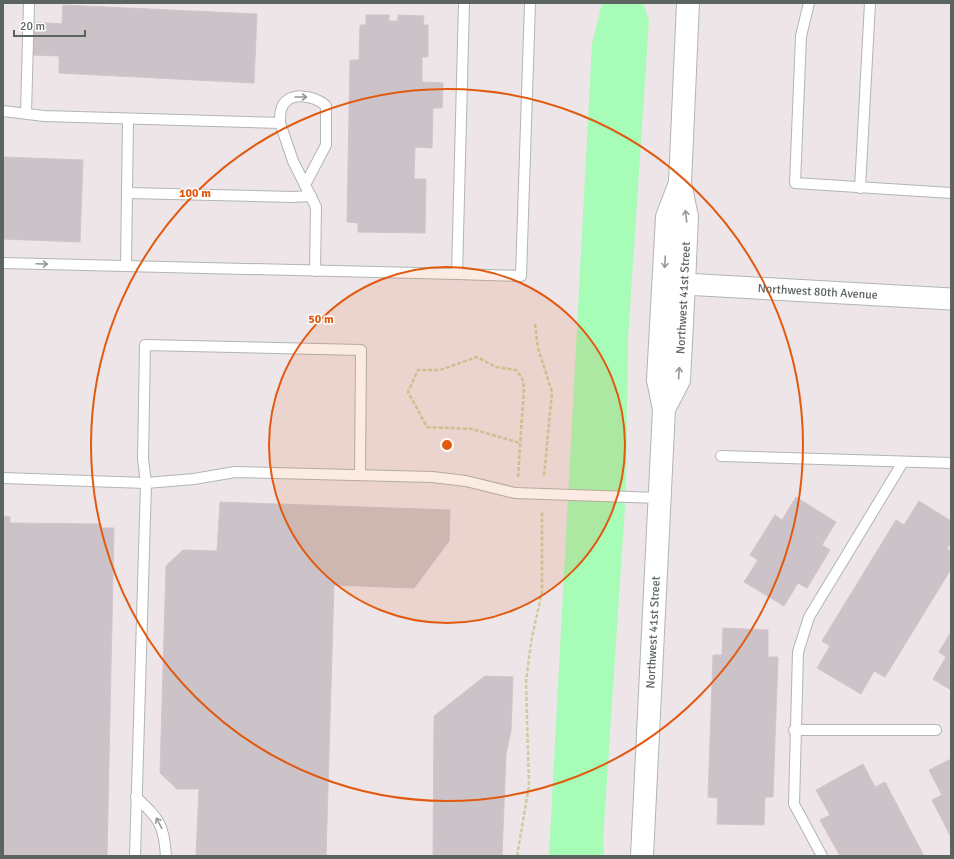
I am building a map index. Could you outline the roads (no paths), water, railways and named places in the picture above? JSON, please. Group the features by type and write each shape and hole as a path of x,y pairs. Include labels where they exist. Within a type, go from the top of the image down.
{"street":[{"name":"Northwest 41st Street","path":"642,856 651,497 664,409 678,380 684,284 687,218 680,184 688,3"},
{"name":"Northwest 41st Street","path":"664,409 658,380 667,217 680,184"},
{"name":"Northwest 80th Avenue","path":"684,284 951,299"}],"lane":[{"path":"26,113 29,3"},
{"path":"457,274 464,3"},
{"path":"3,263 522,276 530,3"},
{"path":"809,3 801,36 795,183 951,193"},
{"path":"860,188 870,3"},
{"path":"305,185 326,145 326,106 320,100 297,96 286,101 283,105 281,109 280,123 293,161 305,185 311,196 316,207 315,271"},
{"path":"3,111 44,116 280,123"},
{"path":"126,266 128,119"},
{"path":"128,194 292,198 311,196"},
{"path":"135,856 146,483 143,459 145,346 361,350 360,475"},
{"path":"721,456 951,463"},
{"path":"822,856 794,804 794,730 798,652 809,617 903,462"},
{"path":"3,478 146,483 194,479 235,472 360,475 448,478 505,491 651,497"},
{"path":"794,730 936,730"},
{"path":"136,797 154,815 164,834 166,856"}]}
